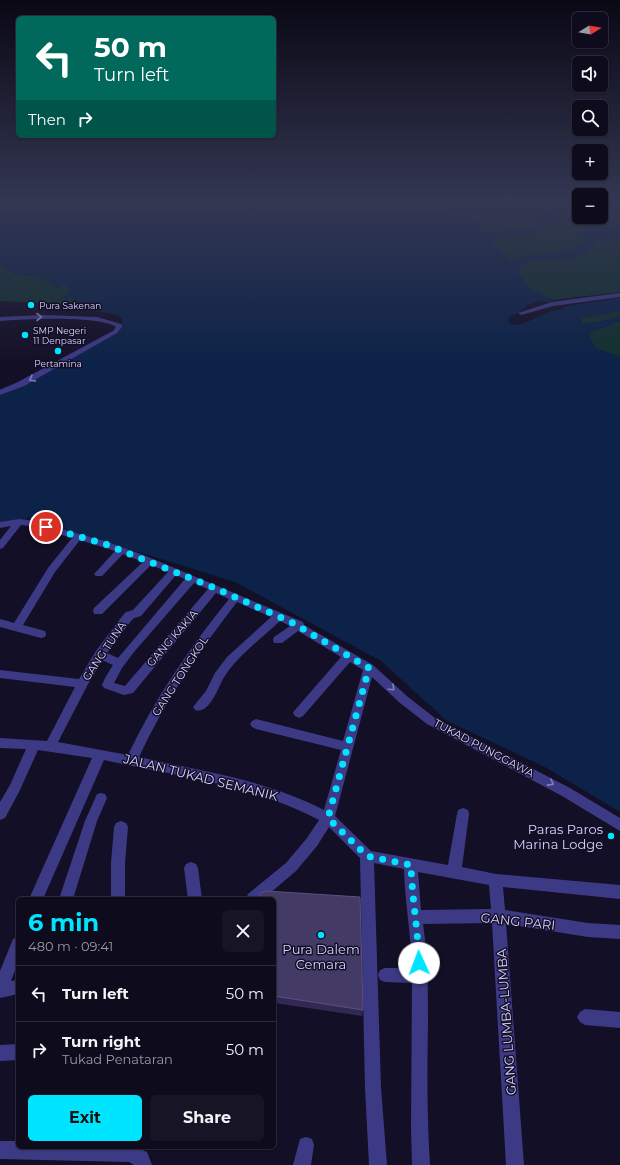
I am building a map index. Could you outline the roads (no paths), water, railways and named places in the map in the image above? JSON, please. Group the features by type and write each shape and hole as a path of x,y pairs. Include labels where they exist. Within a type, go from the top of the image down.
{"street":[{"path":"521,313 552,304 620,295"},
{"path":"0,319 56,317 100,320 117,323 119,327 115,332 48,368 34,378 0,393"},
{"path":"0,325 8,318"},
{"path":"0,546 19,522"},
{"name":"TUKAD PUNGGAWA","path":"0,525 19,522 34,524 121,550 192,578 279,616 369,668 404,700 431,721 566,792 620,825"},
{"path":"16,628 30,606 40,585 78,536"},
{"path":"99,574 121,550"},
{"path":"98,611 149,561"},
{"name":"GANG TUNA","path":"50,746 82,684 100,654 127,618 130,615 137,613 174,571"},
{"path":"100,654 119,663 155,619 192,578"},
{"name":"GANG KAKIA","path":"119,663 107,684 124,691 130,689 145,669 215,588"},
{"name":"GANG TONGKOL","path":"132,760 148,725 181,671 216,620 236,597"},
{"path":"137,613 155,619"},
{"path":"199,707 212,691 219,676 231,660 279,616"},
{"path":"0,623 41,634"},
{"path":"278,640 299,625"},
{"path":"299,713 348,656"},
{"path":"255,897 291,868 312,842 328,818 369,668"},
{"path":"0,674 82,684"},
{"path":"256,724 348,747"},
{"name":"JALAN TUKAD SEMANIK","path":"0,743 50,746 100,754 254,788 299,804 328,818 367,856"},
{"path":"0,814 34,745"},
{"path":"37,897 100,754"},
{"path":"67,897 91,821 101,798"},
{"path":"454,873 463,814"},
{"path":"118,897 118,863 121,827"},
{"path":"378,1165 371,1020 371,951 367,856 496,880 620,892"},
{"path":"411,865 412,896 419,976 419,1127 422,1165"},
{"path":"191,868 195,897"},
{"name":"GANG LUMBA-LUMBA","path":"496,880 515,1165"},
{"name":"GANG PARI","path":"415,917 499,916 588,930 620,932"},
{"path":"16,949 0,989 16,987"},
{"path":"385,975 419,976"},
{"path":"585,1017 620,1020"},
{"path":"0,1053 16,1052"},
{"path":"302,1165 306,1145"},
{"path":"0,1150 64,1150 130,1153 141,1158 143,1165"}],"water":[{"path":"0,257 508,257 509,260 522,257 571,257 565,259 532,260 520,266 517,272 530,289 540,293 554,302 540,301 527,305 520,312 509,317 508,320 510,324 522,324 550,312 564,310 563,308 569,306 620,298 620,310 579,318 583,325 620,317 620,321 588,333 595,348 620,357 620,812 545,767 447,721 381,661 235,582 29,518 0,523 0,389 14,384 106,334 108,335 122,323 122,319 118,316 105,312 67,310 62,304 80,301 71,298 62,299 63,296 69,294 68,285 63,285 56,288 48,281 38,277 15,273 0,264"}],"place":[{"name":"Pura Sakenan","path":"31,305"},
{"name":"SMP Negeri 11 Denpasar","path":"25,335"},
{"name":"Pertamina","path":"58,351"},
{"name":"Paras Paros Marina Lodge","path":"611,836"},
{"name":"Pura Dalem Cemara","path":"321,935"}]}
